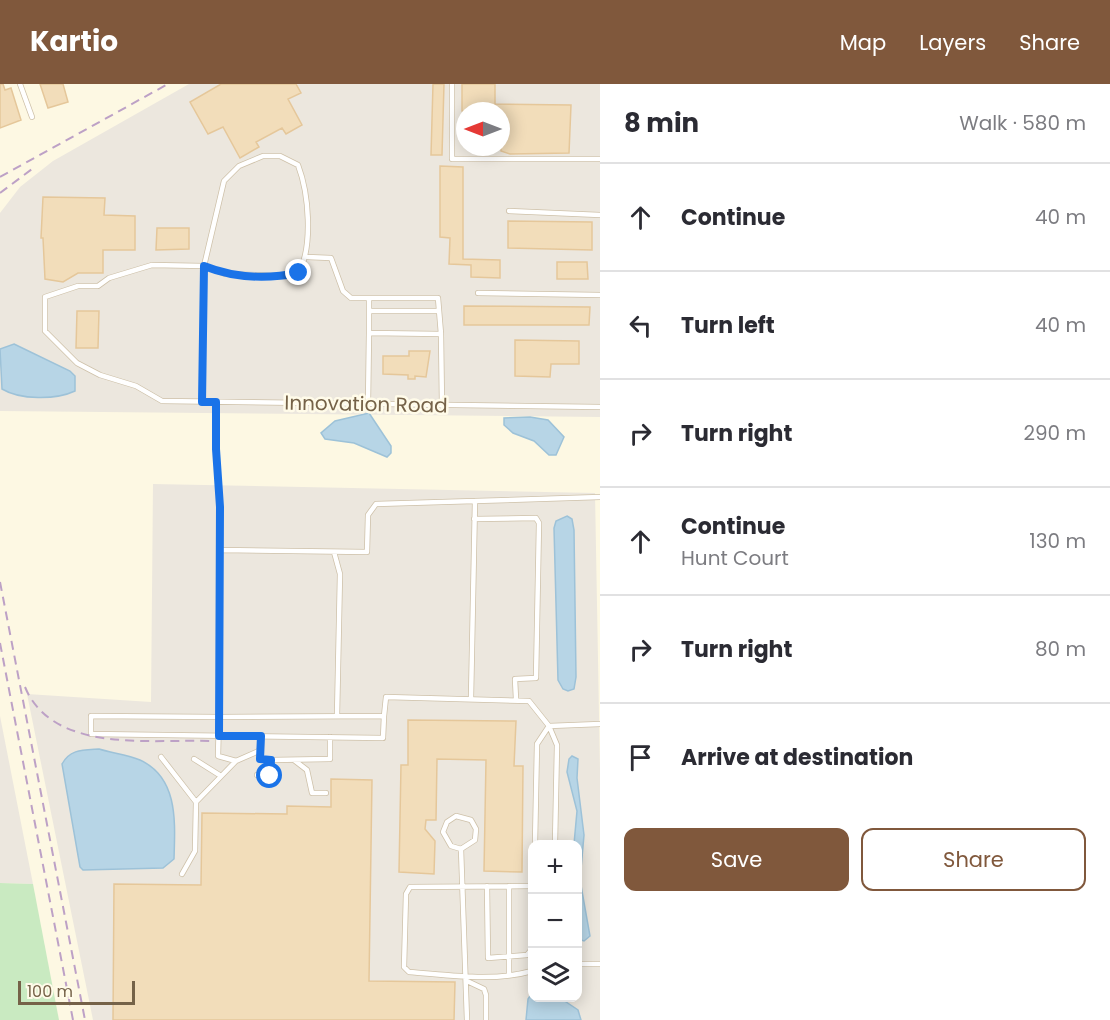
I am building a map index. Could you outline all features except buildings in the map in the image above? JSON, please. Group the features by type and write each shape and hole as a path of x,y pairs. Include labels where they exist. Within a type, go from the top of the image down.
{"lane":[{"path":"20,84 32,117"},
{"path":"452,84 452,159 600,159"},
{"path":"202,402 204,266 224,181 239,166 263,156 280,156 298,165 305,185 307,257 299,273 281,276 225,274 204,266"},
{"path":"509,211 600,214"},
{"path":"307,257 331,258 343,291 351,298 438,298 442,405"},
{"name":"Innovation Road","path":"204,266 152,265 110,278 98,286 78,286 45,297 45,331 68,356 100,375 136,386 162,401 600,408"},
{"path":"478,293 600,296"},
{"path":"368,404 369,298"},
{"path":"369,311 439,311"},
{"path":"369,333 441,334"},
{"path":"216,402 220,550 218,756 236,761"},
{"path":"220,550 367,552 368,515 376,504 600,497"},
{"path":"471,698 475,501"},
{"path":"474,519 536,518 539,523 536,678 515,679 516,699"},
{"path":"334,552 340,574 337,716"},
{"path":"384,716 91,716 91,734 383,738 386,697 529,701 549,726 556,745 555,840"},
{"path":"549,726 600,724"},
{"path":"535,840 537,744 549,726"},
{"path":"261,736 260,759 271,760 330,759 330,737"},
{"path":"196,802 236,761 261,750"},
{"path":"161,757 196,802 195,851 182,874"},
{"path":"194,759 221,776"},
{"path":"294,759 307,770 312,793 326,794"},
{"path":"257,775 270,776 271,760"},
{"path":"456,816 466,817 476,829 475,840 461,849 451,846 444,838 447,822 456,816"},
{"path":"461,849 467,1020"},
{"path":"528,886 416,885 407,890 404,967 409,972 464,975 509,975 528,971"},
{"path":"487,886 488,958 528,954"},
{"path":"509,886 509,975"},
{"path":"582,964 600,964"},
{"path":"467,981 484,989 486,1020"}],"shaded area":[{"path":"189,84 600,84 600,417 0,411 0,213 20,187 53,161"},
{"path":"153,484 595,493 600,770 600,1020 93,1020 27,694 151,702"},
{"path":"0,716 33,884 0,883"}],"green space":[{"path":"0,883 33,884 59,1020 0,1020"}],"water":[{"path":"14,344 70,371 75,376 75,391 58,396 28,397 2,389 0,349"},
{"path":"369,413 391,446 391,453 387,457 354,443 325,439 321,433 335,421"},
{"path":"530,417 548,420 564,437 556,455 549,455 534,441 513,433 504,425 504,418"},
{"path":"567,516 572,519 574,530 576,677 574,689 568,691 563,689 558,680 554,528 556,521"},
{"path":"99,749 140,760 153,768 162,778 172,803 175,831 174,859 163,868 83,870 80,867 62,764 73,753"},
{"path":"572,756 578,759 577,778 584,835 582,858 582,840 574,840 577,811 567,772 569,759"},
{"path":"582,891 590,936 582,940"},
{"path":"528,999 528,1002 566,1002 578,1010 581,1020 526,1020"}],"railway":[{"path":"0,177 168,84"},
{"path":"0,193 36,166"},
{"path":"0,582 85,1020"},
{"path":"0,643 73,1020"},
{"path":"25,687 39,708 57,723 80,733 133,741 210,741"}],"route":[{"path":"270,776 271,760 260,759 261,736 219,736 220,507 216,402 202,402 204,266 225,274 281,276 299,273"}]}
